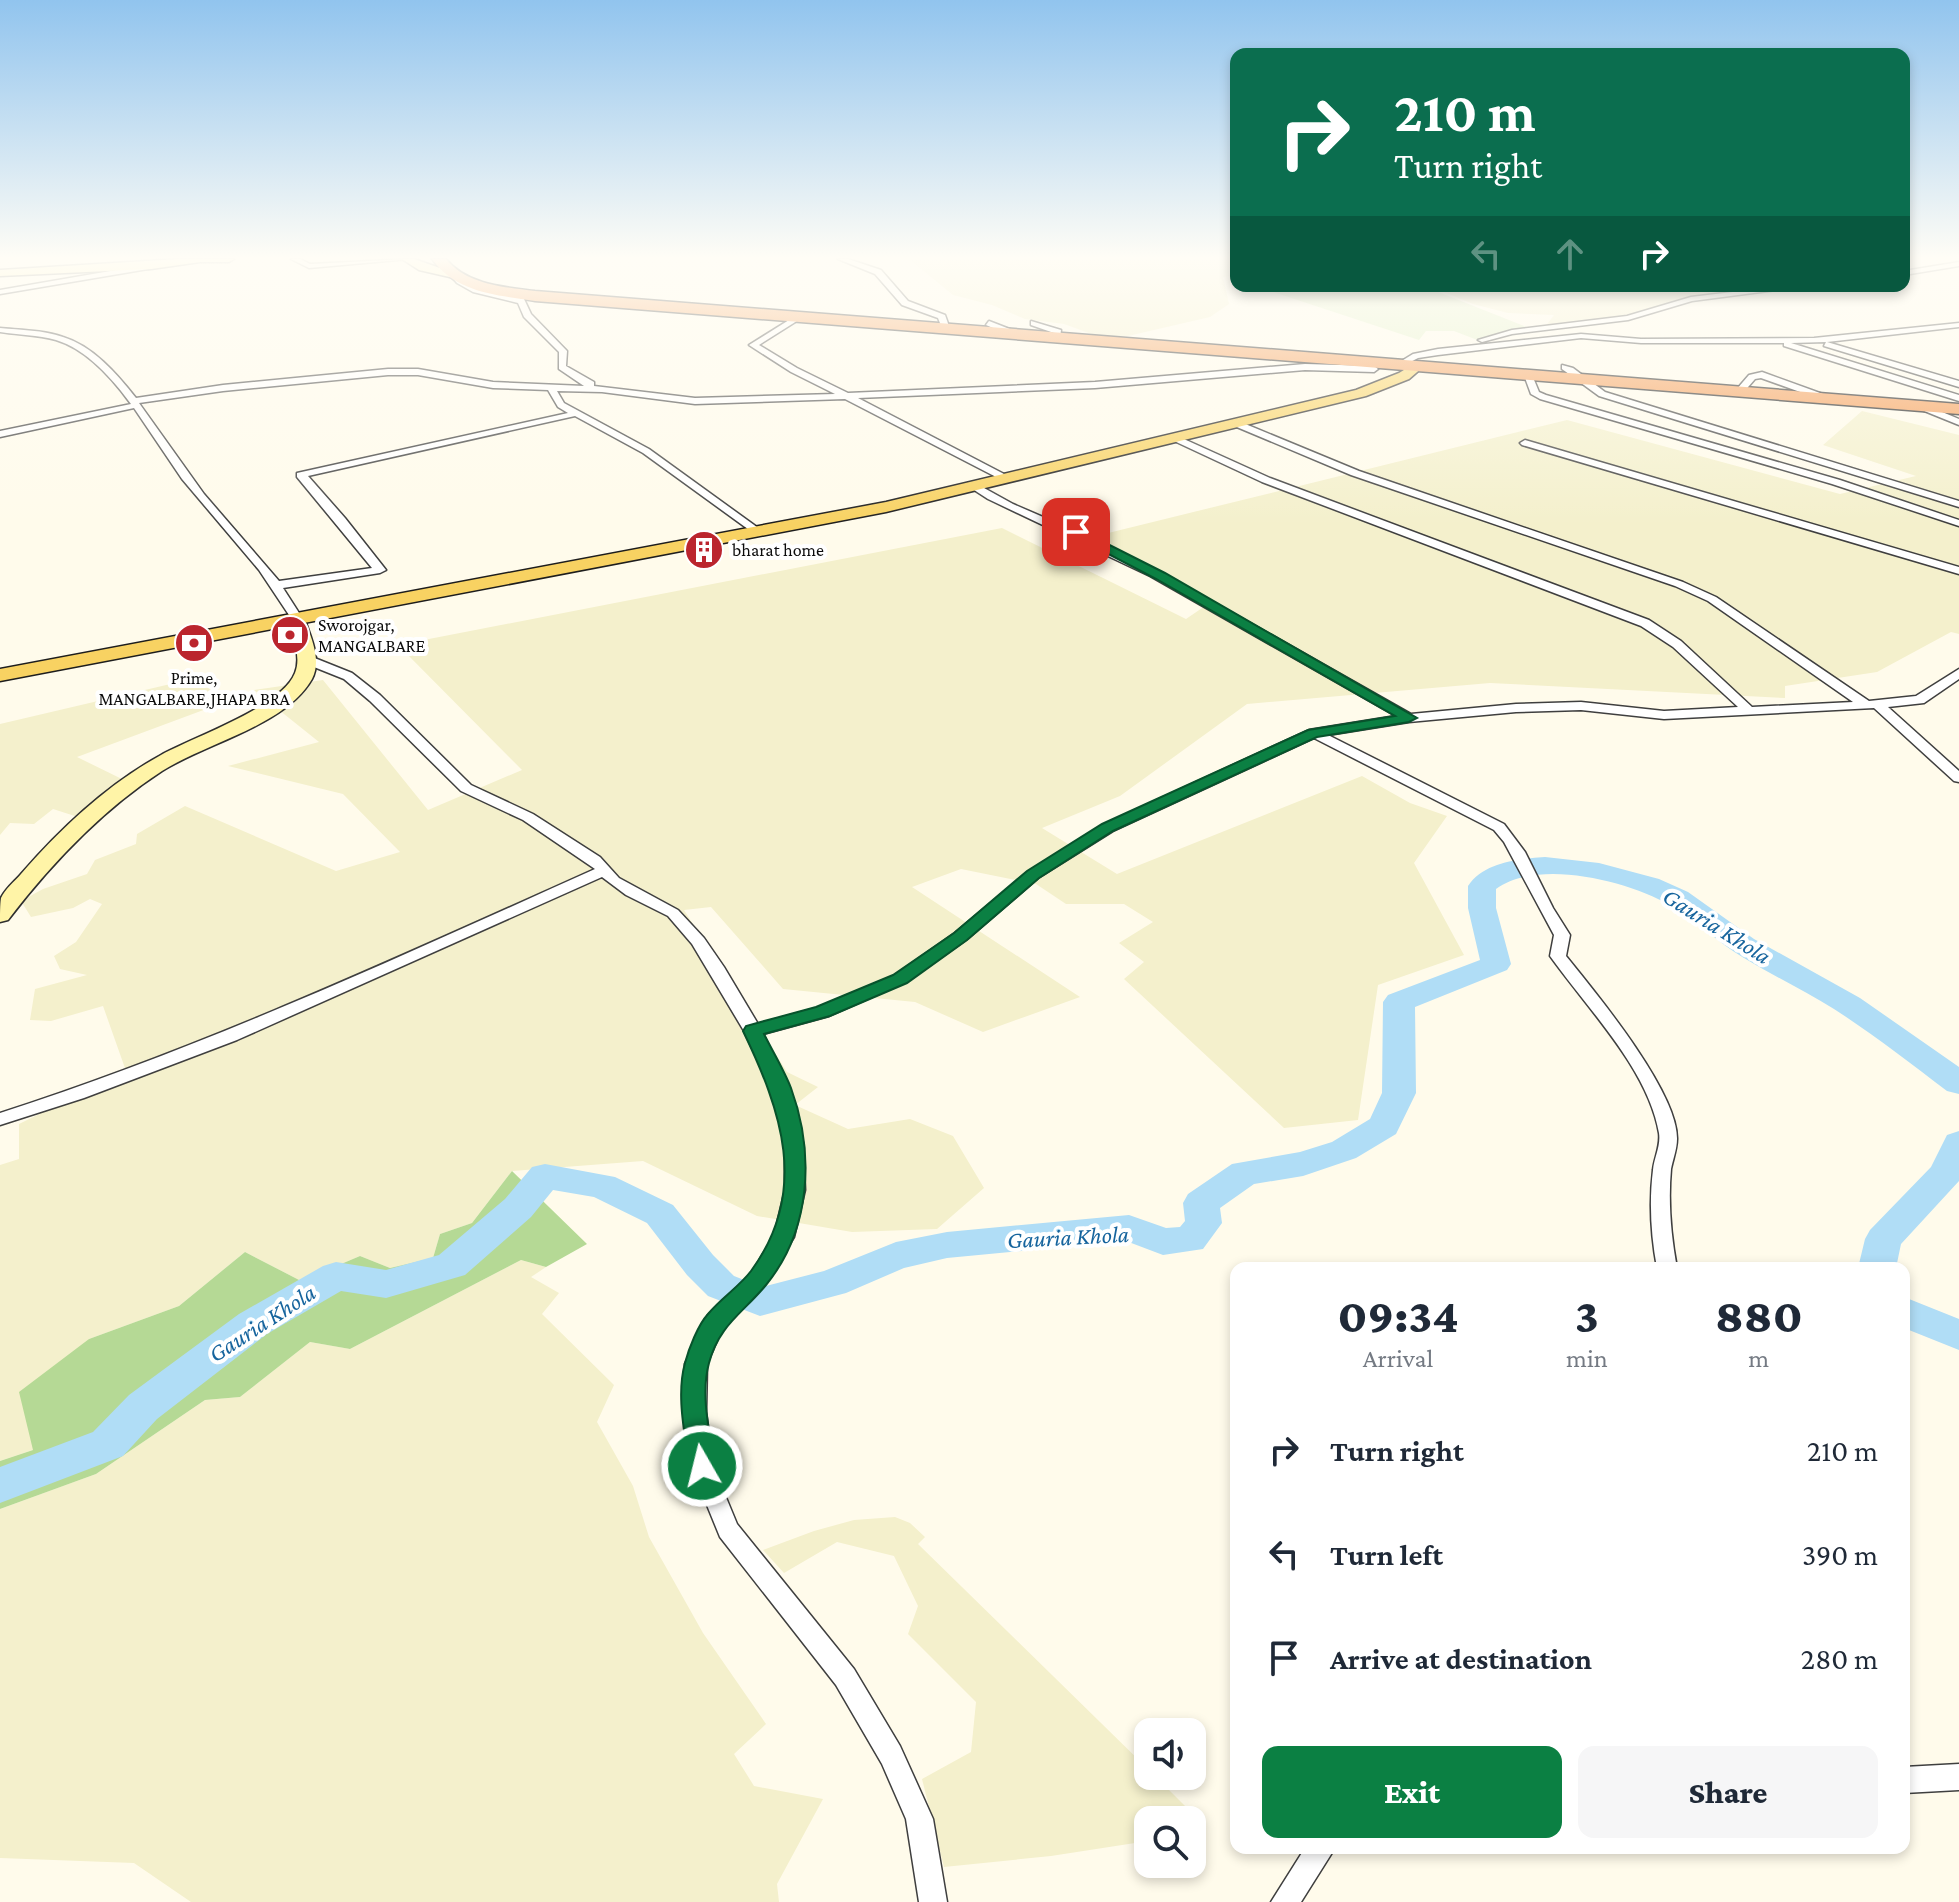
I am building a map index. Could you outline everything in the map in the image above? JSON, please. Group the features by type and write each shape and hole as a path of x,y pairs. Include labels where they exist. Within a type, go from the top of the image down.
{"highway":[{"path":"1167,348 1958,410"}],"main road":[{"path":"295,618 756,530 1000,476 1352,390 1371,378 1374,366"},
{"path":"0,673 759,533 975,486 1361,393 1404,376 1417,366"}],"street":[{"path":"0,915 55,851 102,809 153,768 195,743 282,701 304,678 308,660 295,618 278,585 199,495 136,403 100,362 80,348"},
{"path":"560,348 563,351 562,367 586,379 591,384 588,387"},
{"path":"758,348 794,370 1000,476"},
{"path":"1399,365 1416,356 1477,348"},
{"path":"1794,348 1958,410"},
{"path":"1840,348 1959,384"},
{"path":"0,434 136,403 278,381 388,372 418,372 493,385 588,387 695,401 1095,385 1305,367 1374,366"},
{"path":"1565,367 1602,394 1959,504"},
{"path":"1528,375 1535,394 1543,397 1836,482 1959,523"},
{"path":"551,388 561,405 646,451 756,530"},
{"path":"278,585 380,570 301,475 574,414"},
{"path":"1235,423 1270,440 1368,477 1679,584 1712,599 1871,704 1959,778"},
{"path":"1175,438 1266,480 1645,623 1677,644 1750,712"},
{"path":"1525,443 1959,571"},
{"path":"975,486 1003,504 1076,532 1160,576 1409,718"},
{"path":"308,660 348,676 375,698 466,788 528,817 595,860 631,892 673,913 718,970 753,1031 781,1089 794,1143 795,1190 784,1237 758,1279 715,1321 696,1364 695,1412 702,1466 728,1530 845,1677 891,1755 919,1819 933,1902"},
{"path":"753,1031 823,1012 900,979 961,936 1033,875 1108,828 1314,733 1409,718 1516,708 1581,706 1664,715 1919,700 1959,673"},
{"path":"1314,733 1499,827 1516,844 1551,921 1562,935 1558,956 1586,991 1655,1096 1669,1136 1662,1169 1661,1242 1666,1262"},
{"path":"0,1119 134,1073 256,1025 604,871"},
{"path":"1910,1780 1959,1777"},
{"path":"1285,1902 1317,1854"}],"shaded area":[{"path":"1862,411 1959,435 1959,634 1951,632 1877,672 1785,686 1785,698 1490,683 1247,704 1120,796 1042,828 1117,874 1362,776 1410,803 1447,816 1414,863 1464,955 1378,985 1358,1120 1284,1128 1124,979 1144,962 1119,943 1153,922 1124,904 1066,904 1036,884 961,869 912,887 1080,997 983,1032 915,1002 783,989 711,907 684,910 787,1072 818,1087 795,1105 848,1129 910,1119 953,1136 984,1188 937,1229 852,1232 757,1216 643,1161 512,1171 472,1223 440,1234 433,1258 390,1268 360,1256 301,1281 245,1252 179,1306 89,1339 33,1450 0,1461 0,1165 19,1159 19,1124 126,1071 103,1006 51,1021 30,1020 35,989 87,975 60,969 54,956 76,942 102,904 90,899 73,908 31,917 21,901 43,889 87,874 95,860 136,844 137,834 185,806 336,871 400,852 343,794 228,766 319,742 254,690 323,680 428,810 522,770 398,645 1002,528 1186,619 1208,604 1096,536 1567,420 1840,494 1916,476 1823,445"},
{"path":"196,678 225,702 77,757 126,781 81,818 53,809 34,824 10,823 0,835 0,724"},
{"path":"521,1260 546,1267 531,1277 559,1293 542,1314 614,1385 597,1422 633,1486 649,1537 703,1633 766,1724 734,1754 754,1786 823,1799 777,1884 779,1902 191,1902 134,1863 0,1858 0,1509 96,1474 205,1400 240,1397 310,1342 350,1349"},
{"path":"895,1517 910,1523 925,1537 918,1544 1134,1755 1134,1790 1169,1790 1185,1806 1134,1806 1134,1843 1051,1856 944,1867 922,1779 971,1752 976,1702 908,1634 918,1606 894,1556 837,1542 784,1573 763,1550 854,1520"}],"green space":[{"path":"512,1171 587,1244 546,1267 521,1260 350,1349 310,1342 240,1397 205,1400 96,1474 0,1509 0,1461 33,1450 19,1392 89,1339 179,1306 245,1252 301,1281 360,1256 390,1268 433,1258 440,1234 472,1223"}],"waterway":[{"name":"Gauria Khola","path":"0,1485 108,1444 143,1407 253,1324 336,1276 386,1284 452,1265 518,1208 545,1176 602,1186 660,1214 700,1265 721,1286 760,1302 833,1283 896,1256 947,1245 1129,1228 1163,1242 1190,1240 1204,1223 1201,1203 1244,1173 1303,1164 1344,1150 1384,1126 1399,1093 1399,1002 1496,964 1482,908 1482,886 1499,874 1520,867 1545,865 1599,871 1649,885 1678,898 1743,945 1849,1005 1959,1083"},
{"name":"Gauria Khola","path":"1878,1262 1883,1239 1946,1173 1959,1143"},
{"name":"Gauria Khola","path":"1910,1315 1959,1335"}],"place":[{"name":"bharat home","path":"704,550"},
{"name":"Sworojgar, MANGALBARE","path":"290,635"},
{"name":"Prime, MANGALBARE,JHAPA BRA","path":"194,643"}],"route":[{"path":"702,1466 695,1412 696,1364 715,1321 758,1279 784,1237 795,1190 794,1143 781,1089 753,1031 823,1012 900,979 961,936 1033,875 1108,828 1314,733 1409,718 1160,576 1076,532"}]}
